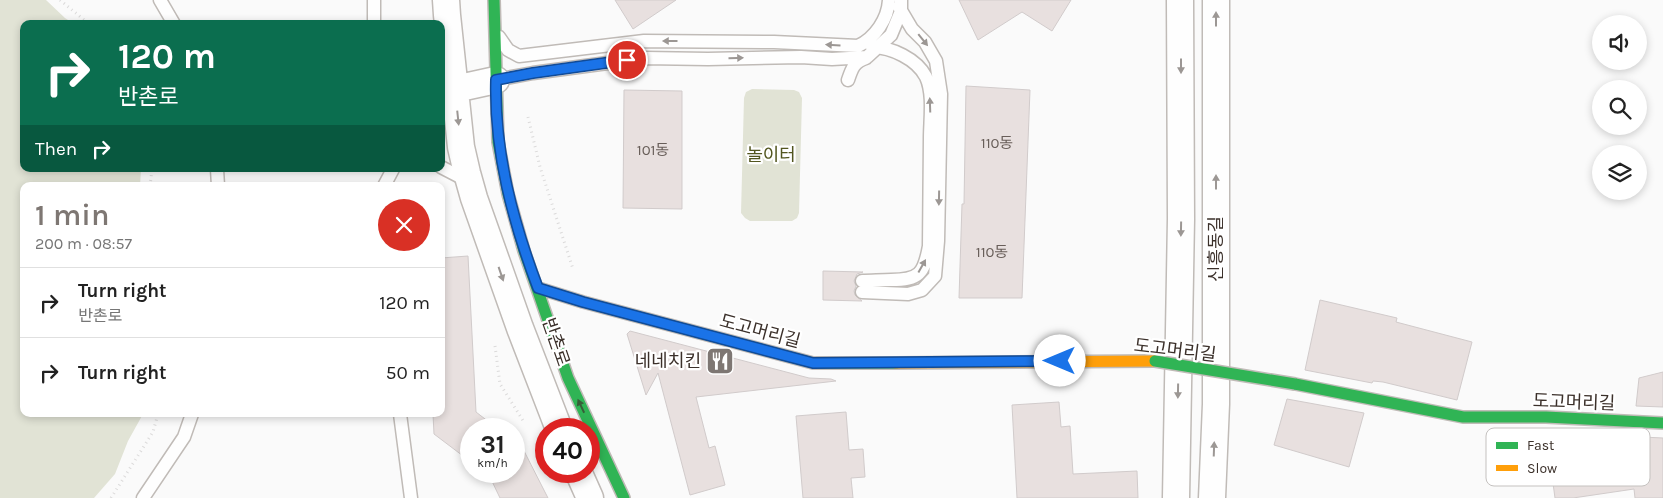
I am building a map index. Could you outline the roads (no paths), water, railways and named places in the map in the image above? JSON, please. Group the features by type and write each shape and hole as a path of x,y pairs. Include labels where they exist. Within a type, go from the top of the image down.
{"street":[{"name":"반촌로","path":"446,0 448,93 469,181 520,328 555,418"},
{"path":"1176,498 1181,219 1180,0"},
{"name":"신흥동길","path":"1212,498 1216,404 1216,0"},
{"name":"반촌로","path":"495,5 498,142 524,251 568,378 624,498"},
{"path":"448,93 496,80"},
{"name":"도고머리길","path":"538,288 593,305 813,363 1155,361 1295,384 1462,417 1546,417 1663,424"},
{"path":"583,483 590,498"}],"lane":[{"path":"160,0 172,20"},
{"path":"374,0 374,20"},
{"path":"858,46 868,42 880,27 888,9 889,0"},
{"path":"495,5 497,33 508,50 519,56 644,41 774,42 878,47 907,57 922,69 927,80 930,107 929,246 927,258 922,270 912,279 862,287 908,294 915,293 927,286 935,276 938,241 941,94 936,61 925,42 912,29 899,4"},
{"path":"848,80 852,66 857,61 867,57 891,35 899,4"},
{"path":"496,80 645,58 801,57 832,59 867,57"},
{"path":"445,169 469,181"},
{"path":"143,498 184,437 191,417"},
{"path":"400,417 411,498"}],"place":[{"name":"네네치킨","path":"720,361"}],"park label":[{"name":"놀이터","path":"771,155"}]}
